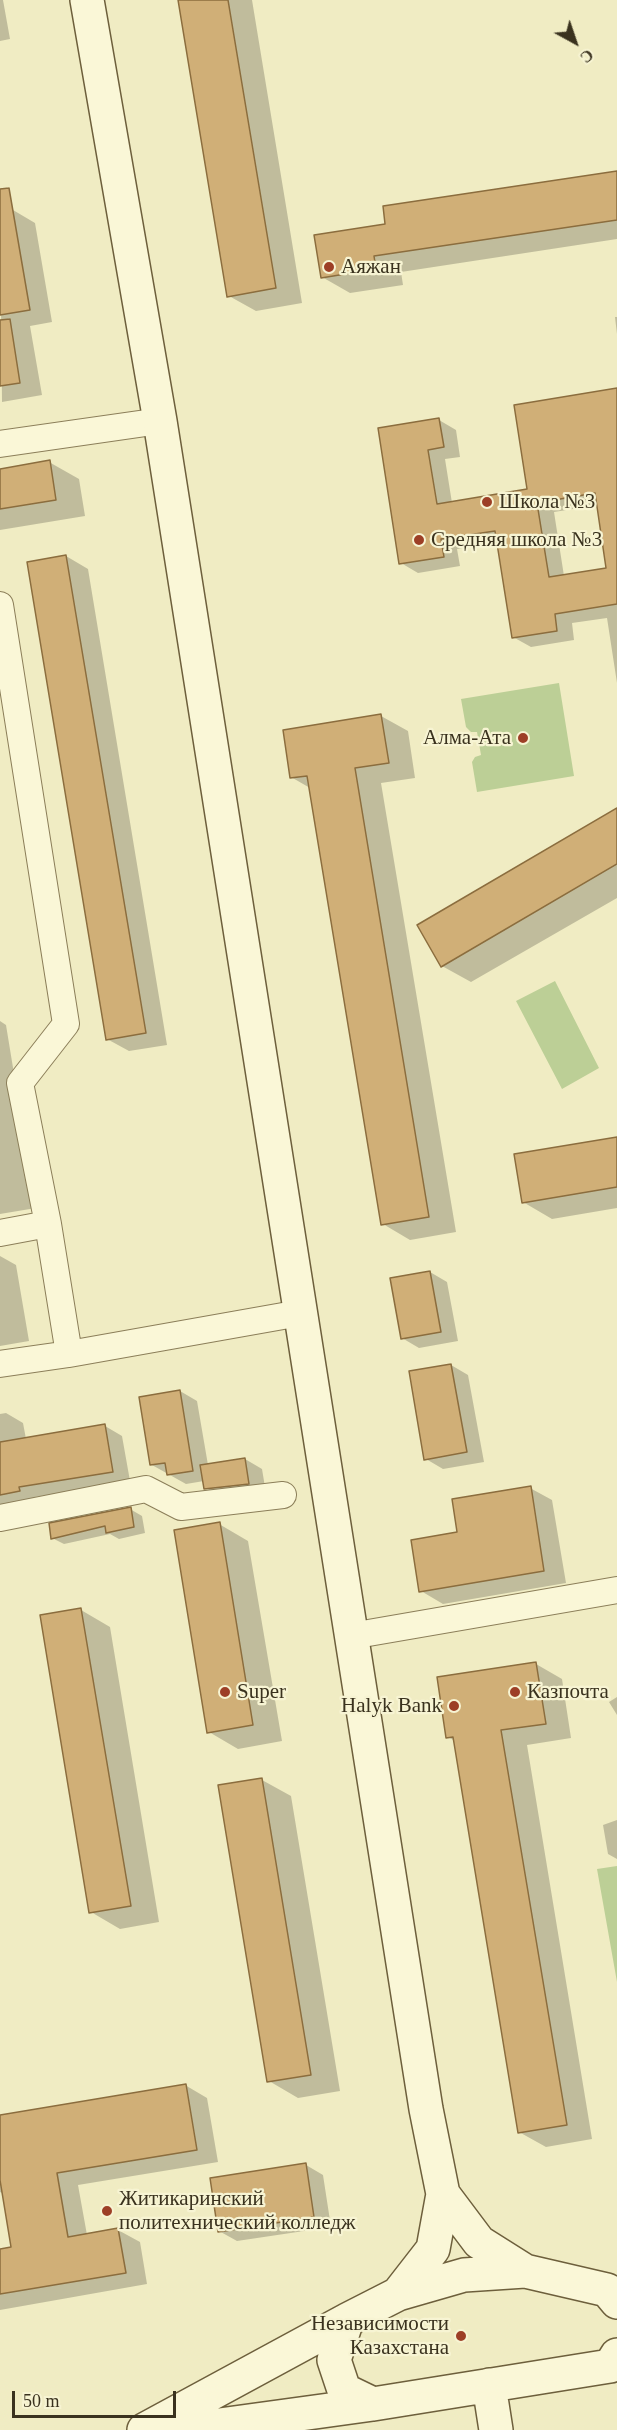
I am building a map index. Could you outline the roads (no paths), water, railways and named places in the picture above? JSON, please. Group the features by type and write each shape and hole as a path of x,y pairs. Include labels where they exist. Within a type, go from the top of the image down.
{"street":[{"path":"87,0 160,421 426,2109 443,2194 434,2249 398,2294"},
{"path":"0,444 160,421"},
{"path":"0,605 66,1024 20,1083 48,1224 69,1354"},
{"path":"0,1233 48,1224"},
{"path":"0,1364 300,1313"},
{"path":"0,1518 146,1488 180,1507 283,1495"},
{"path":"351,1636 617,1590"},
{"path":"443,2194 479,2242 525,2271 614,2294"},
{"path":"144,2430 398,2294 464,2275 525,2271"},
{"path":"347,2320 334,2360 344,2390 373,2404"},
{"path":"183,2430 373,2404 615,2362"},
{"path":"489,2385 496,2430"}],"place":[{"name":"Аяжан","path":"329,267"},
{"name":"Школа №3","path":"487,502"},
{"name":"Средняя школа №3","path":"419,540"},
{"name":"Алма-Ата","path":"523,738"},
{"name":"Super","path":"225,1692"},
{"name":"Казпочта","path":"515,1692"},
{"name":"Halyk Bank","path":"454,1706"},
{"name":"Житикаринский политехнический колледж","path":"107,2211"},
{"name":"Независимости Казахстана","path":"461,2336"}]}
